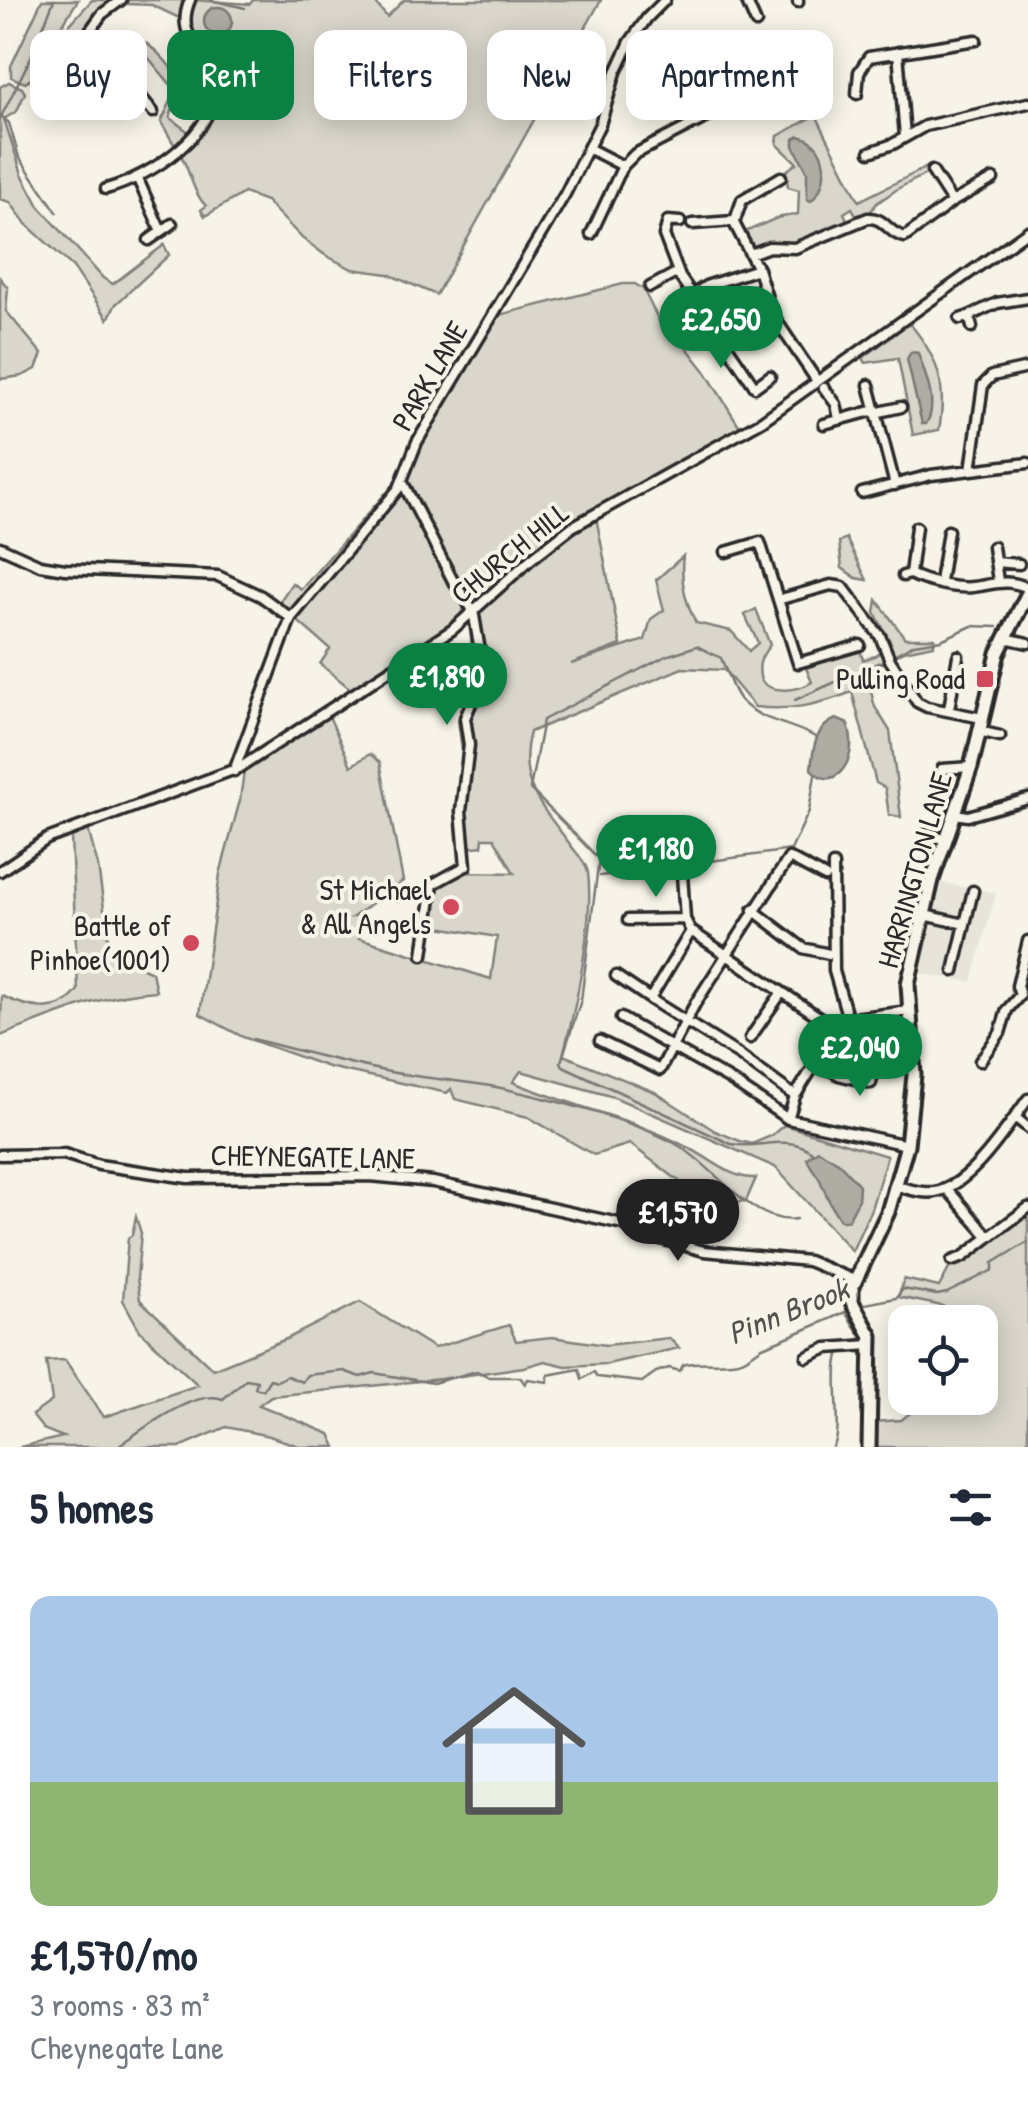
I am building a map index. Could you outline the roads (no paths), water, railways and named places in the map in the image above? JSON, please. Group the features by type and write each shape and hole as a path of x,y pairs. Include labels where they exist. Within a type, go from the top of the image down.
{"street":[{"path":"90,30 102,14 121,0"},
{"path":"106,190 137,177 191,140 211,106 212,77 184,27 190,0"},
{"name":"PARK LANE","path":"234,770 291,618 402,481 417,442 545,230 588,148 630,42 665,0"},
{"path":"746,0 756,24"},
{"path":"858,94 863,62 878,53 976,40"},
{"path":"898,52 905,136"},
{"path":"870,152 925,126 1028,104"},
{"path":"147,106 153,112"},
{"path":"591,234 623,166 634,154 701,120"},
{"path":"588,148 623,166"},
{"path":"932,171 952,202"},
{"path":"781,176 742,200 734,222 758,269 772,314 836,404 839,420"},
{"path":"137,177 160,231"},
{"path":"750,254 769,247 795,248 868,218 879,219 904,237 952,202 993,180"},
{"path":"680,222 668,222 664,235 678,272 755,387"},
{"path":"692,224 734,222"},
{"path":"148,240 172,224"},
{"name":"CHURCH HILL","path":"0,871 47,839 234,770 422,651 572,527 735,438 820,384 1028,231"},
{"path":"694,294 706,286 758,269"},
{"path":"650,287 678,272"},
{"path":"972,326 965,317 997,303 1028,298"},
{"path":"971,470 983,385 992,376 1028,368"},
{"path":"744,395 770,376"},
{"path":"870,386 895,484"},
{"path":"824,424 901,407"},
{"path":"862,493 931,475 1028,463"},
{"path":"402,481 453,580 473,610 481,680 466,718 469,745 460,811 466,866 433,884 423,955"},
{"path":"916,528 907,575 971,587 998,581 1017,583 1028,590"},
{"path":"940,582 948,531"},
{"path":"726,552 760,542 798,662 860,644"},
{"path":"0,547 40,565 66,570 218,576 262,596 291,618"},
{"path":"993,547 998,581"},
{"path":"946,557 958,558"},
{"path":"995,562 1019,564"},
{"path":"781,599 831,586 843,587 880,636 912,697 921,705 949,709 1000,736"},
{"name":"HARRINGTON LANE","path":"854,1280 872,1249 896,1186 906,1145 914,1075 908,1011 910,969 945,839 971,766 990,680 1028,590"},
{"path":"1005,638 1028,643"},
{"path":"949,709 958,656"},
{"path":"942,770 971,766"},
{"path":"955,814 968,816 1028,799"},
{"path":"925,835 945,839"},
{"path":"600,1041 660,1070 753,910 789,858 825,877"},
{"path":"833,866 834,970 848,1019"},
{"path":"682,874 685,918 691,930 836,1029"},
{"path":"954,972 973,890"},
{"path":"753,910 803,948 829,954"},
{"path":"924,915 965,924"},
{"path":"628,920 685,918"},
{"path":"646,997 691,930"},
{"path":"980,1060 1000,1033 1007,1010 1024,997 1017,986 1028,941"},
{"path":"616,976 684,1024 740,1055 795,1096"},
{"path":"750,1038 782,992"},
{"path":"788,1119 795,1096 836,1029 848,1019 908,1011"},
{"path":"621,1018 788,1119 906,1145"},
{"path":"816,1060 839,1076 871,1083 876,1060"},
{"path":"896,1186 926,1193 946,1190 970,1172 1028,1099"},
{"path":"1015,1117 1028,1128"},
{"name":"CHEYNEGATE LANE","path":"0,1156 50,1153 99,1166 188,1178 360,1176 432,1182 623,1224 643,1234 704,1251 808,1261 854,1280"},
{"path":"946,1190 989,1237"},
{"path":"952,1260 964,1257 1028,1208"},
{"path":"854,1280 851,1296 868,1327 872,1345 869,1447"},
{"path":"808,1357 843,1346 872,1345"}],"waterway":[{"path":"0,119 54,0"},
{"path":"211,0 245,8"},
{"path":"1,116 9,123 19,157 57,212"},
{"path":"892,656 914,644 941,640 972,626 997,627"},
{"path":"812,1152 783,1143 731,1144 563,1066 581,1000 599,859 530,789 543,720 666,656 697,646 721,658 735,693 750,709 817,738"},
{"path":"795,700 885,660"},
{"path":"600,876 791,850 809,811 815,775"},
{"path":"253,1039 395,1073 501,1088 614,1119 676,1144 764,1213 796,1219"},
{"name":"Pinn Brook","path":"860,1305 896,1298 903,1289 947,1293 993,1270 993,1263 1028,1242"},
{"name":"Pinn Brook","path":"116,1447 183,1405 211,1397 223,1399 246,1379 257,1381 255,1388 263,1390 270,1379 277,1381 287,1376 302,1382 307,1375 344,1371 360,1377 374,1373 433,1383 477,1371 489,1377 520,1377 525,1384 528,1379 548,1382 548,1375 579,1369 582,1379 594,1372 597,1377 642,1382 669,1368 680,1371 683,1365 742,1360 765,1346 852,1309"},
{"path":"844,1345 862,1338 845,1312"},
{"path":"833,1447 840,1352"}],"place":[{"name":"Pulling Road","path":"985,679"},
{"name":"St Michael & All Angels","path":"451,907"},
{"name":"Battle of Pinhoe(1001)","path":"191,943"}]}
